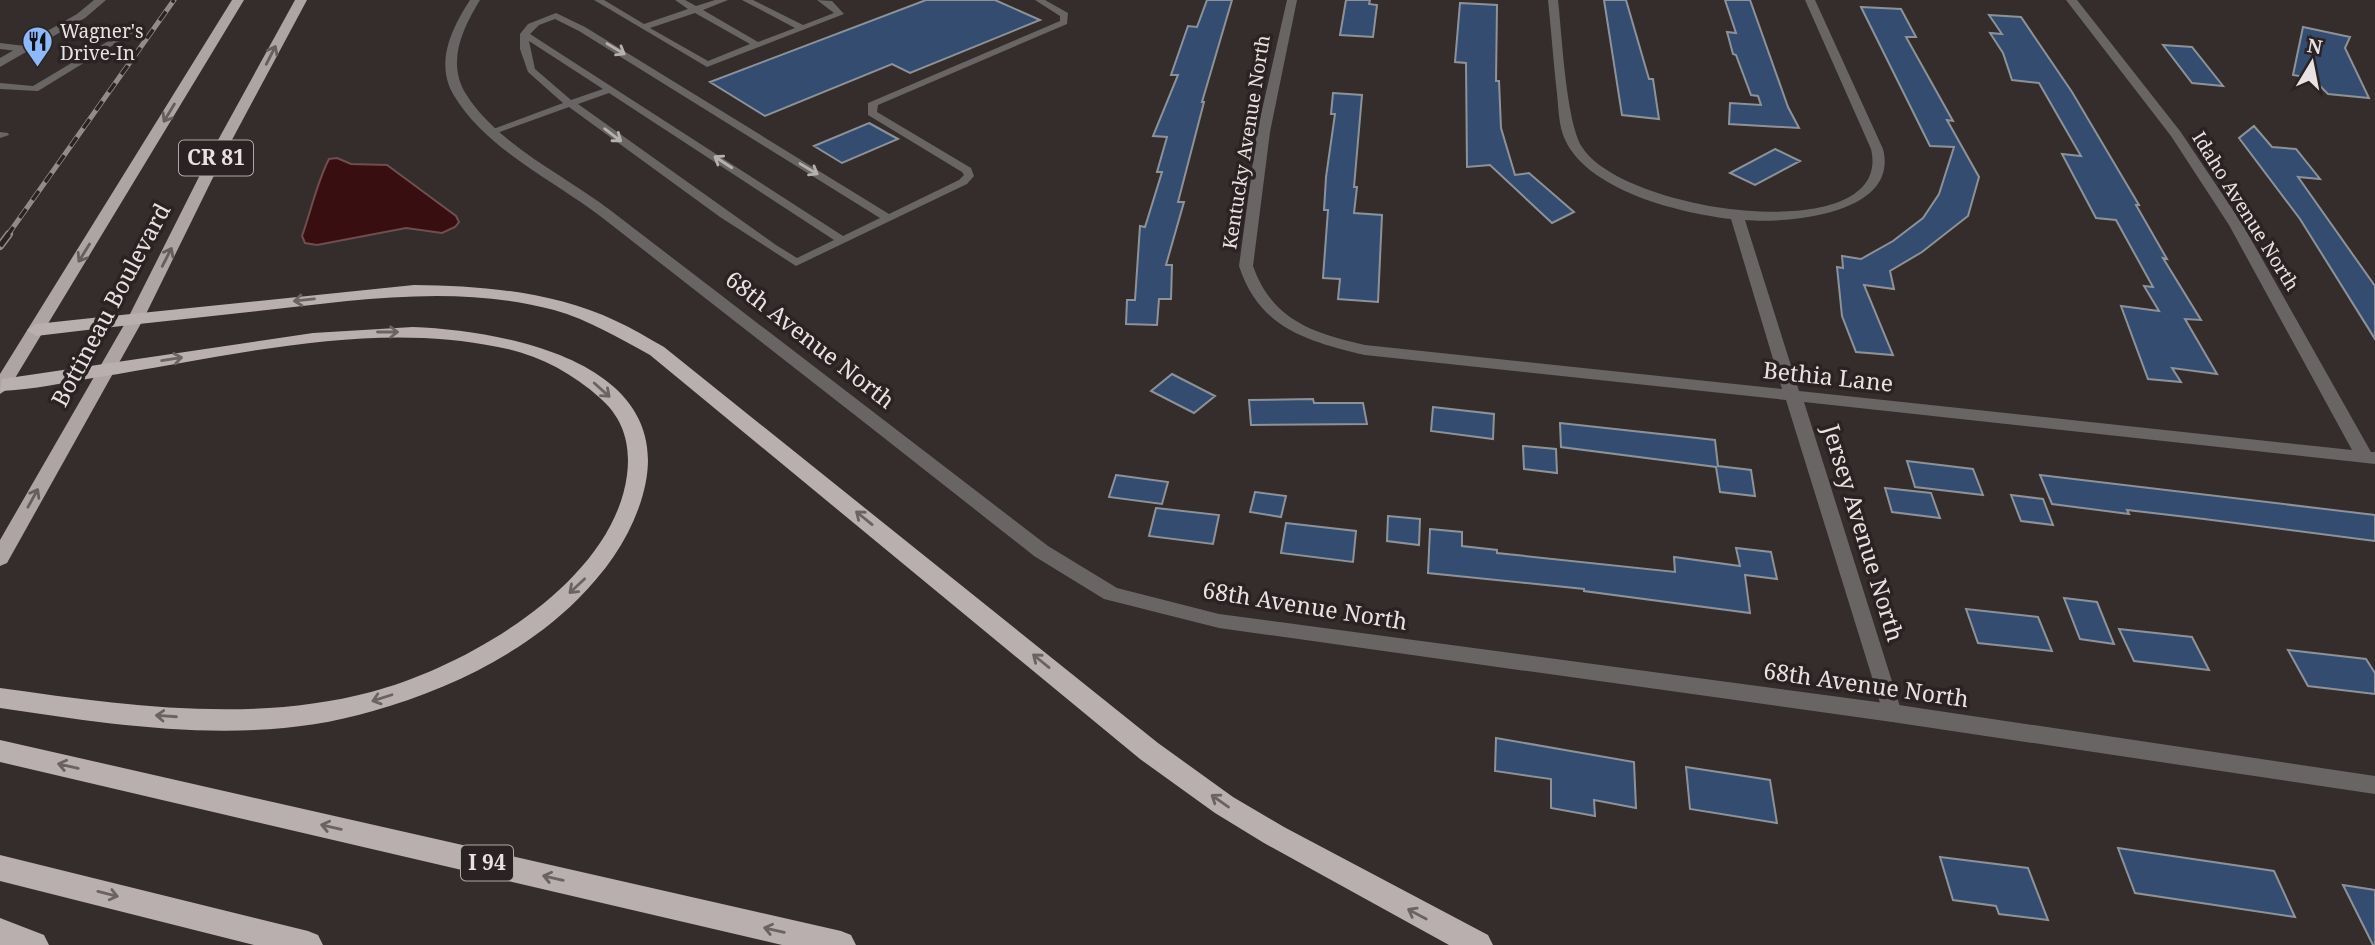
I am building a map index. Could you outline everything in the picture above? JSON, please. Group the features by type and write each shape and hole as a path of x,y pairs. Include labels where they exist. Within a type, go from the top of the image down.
{"highway":[{"name":"Bottineau Boulevard","path":"1,386 238,0"},
{"name":"Bottineau Boulevard","path":"0,558 136,318 219,151 301,0"},
{"path":"36,330 387,291 431,289 520,295 558,304 617,326 657,351 1149,751 1224,805 1330,867 1478,945"},
{"path":"0,698 107,712 234,720 310,713 372,702 446,675 477,660 519,634 576,588 613,545 634,496 640,464 636,433 622,409 585,375 553,357 483,338 418,332 339,335 1,386"},
{"name":"I 94","path":"0,751 841,945"},
{"path":"0,868 308,945"},
{"path":"0,931 34,945"}],"street":[{"path":"0,62 63,27 101,0"},
{"name":"68th Avenue North","path":"475,0 457,28 449,64 458,93 492,131 593,203 1041,551 1111,594 1219,621 1892,713 2375,785"},
{"name":"Kentucky Avenue North","path":"1282,321 1250,285 1246,266 1260,151 1274,67 1292,0"},
{"path":"1553,0 1567,127 1572,142 1585,159 1630,188 1662,200 1737,215 1796,216 1819,213 1864,193 1880,165 1877,149 1810,0"},
{"name":"Idaho Avenue North","path":"2071,0 2176,134 2236,225 2370,457"},
{"path":"0,46 25,49"},
{"name":"Jersey Avenue North","path":"1737,215 1771,333 1892,713"},
{"name":"Bethia Lane","path":"1282,321 1306,334 1365,350 2370,457"}],"lane":[{"path":"598,0 707,64 840,14 830,4 821,0"},
{"path":"679,0 758,45"},
{"path":"643,27 724,0"},
{"path":"746,0 802,28"},
{"path":"887,217 601,40 556,16 529,26 524,34 530,69 571,104 733,222 796,263 935,196 969,176 967,170 872,113 873,103 1064,22 1065,15 1039,0"},
{"path":"0,86 35,89 132,31 63,27"},
{"path":"524,34 841,240"},
{"path":"492,131 612,89"}],"shaded area":[{"path":"337,158 351,164 387,165 456,216 459,222 442,233 406,228 317,245 305,243 302,236 321,177 329,159"}],"building":[{"path":"926,0 995,0 1040,20 910,73 892,64 765,116 710,82"},
{"path":"1207,0 1232,0 1202,102 1178,202 1184,202 1166,265 1172,265 1171,299 1159,299 1157,325 1126,324 1127,300 1135,300 1140,226 1145,227 1162,172 1157,172 1167,137 1153,136 1178,75 1171,75 1188,26 1197,27"},
{"path":"1346,0 1370,0 1369,4 1377,5 1373,37 1340,35"},
{"path":"1604,0 1626,0 1649,79 1653,79 1659,119 1622,115"},
{"path":"1725,0 1750,0 1788,107 1799,128 1729,124 1730,103 1761,105 1758,96 1751,95 1736,55 1733,54 1727,32 1736,33"},
{"path":"1460,3 1497,5 1496,81 1499,81 1501,128 1515,175 1529,173 1574,212 1552,223 1490,165 1467,167 1466,63 1455,62"},
{"path":"1861,7 1901,9 1916,37 1906,37 1953,121 1947,120 1979,177 1968,216 1922,252 1890,271 1894,289 1864,285 1893,355 1856,352 1842,316 1837,267 1843,268 1842,256 1861,259 1893,241 1923,218 1939,194 1954,147 1930,146"},
{"path":"1989,15 2021,17 2072,92 2139,205 2136,205 2167,259 2163,258 2201,320 2185,319 2217,374 2172,368 2181,382 2148,379 2121,306 2159,311 2144,286 2153,287 2116,220 2096,218 2062,154 2081,156 2039,83 2012,80 2003,53 1990,33 2002,34"},
{"path":"2303,27 2350,37 2345,48 2369,98 2328,94 2312,78 2293,75"},
{"path":"2163,45 2192,47 2223,86 2192,83"},
{"path":"1333,93 1362,95 1354,213 1382,215 1378,302 1338,299 1340,279 1323,278 1328,210 1324,210 1326,177 1335,114 1331,114"},
{"path":"869,123 898,139 842,163 814,146"},
{"path":"2254,126 2272,147 2296,149 2320,179 2298,177 2375,286 2375,339 2300,219 2239,138"},
{"path":"1775,149 1800,161 1755,185 1730,173"},
{"path":"1172,374 1215,396 1194,413 1151,391"},
{"path":"1313,399 1314,403 1363,403 1367,424 1251,425 1249,400"},
{"path":"1433,407 1494,414 1493,439 1431,431"},
{"path":"1560,423 1715,440 1718,466 1751,470 1755,496 1720,492 1716,467 1561,447"},
{"path":"1523,446 1556,449 1557,473 1524,469"},
{"path":"1907,461 1973,469 1983,495 1915,487"},
{"path":"1116,475 1168,482 1162,504 1109,497"},
{"path":"2040,475 2375,515 2375,541 2127,510 2129,514 2052,504"},
{"path":"1885,488 1931,493 1940,518 1892,512"},
{"path":"1255,492 1286,496 1281,517 1250,512"},
{"path":"2011,495 2043,499 2053,525 2021,521"},
{"path":"1156,508 1219,515 1213,544 1149,536"},
{"path":"1388,516 1420,519 1419,545 1387,541"},
{"path":"1286,523 1356,531 1353,562 1281,553"},
{"path":"1430,529 1462,532 1462,546 1497,550 1497,553 1675,572 1674,557 1740,566 1736,548 1771,552 1777,579 1745,575 1750,613 1584,589 1428,573"},
{"path":"2064,598 2097,602 2114,644 2080,639"},
{"path":"1966,609 2038,617 2052,651 1978,643"},
{"path":"2119,629 2192,637 2209,670 2134,661"},
{"path":"2288,650 2366,659 2375,673 2375,694 2308,686"},
{"path":"1496,738 1634,762 1636,808 1594,800 1595,816 1551,808 1551,779 1495,771"},
{"path":"1686,767 1770,780 1777,823 1690,809"},
{"path":"2118,848 2274,871 2295,917 2135,893"},
{"path":"1940,857 2028,868 2048,920 1999,914 1996,906 1953,900"},
{"path":"2343,885 2375,890 2375,945 2373,945"}],"railway":[{"path":"7,236 174,0"},
{"path":"0,246 9,234"}],"place":[{"name":"Wagner's Drive-In","path":"37,69"}]}
